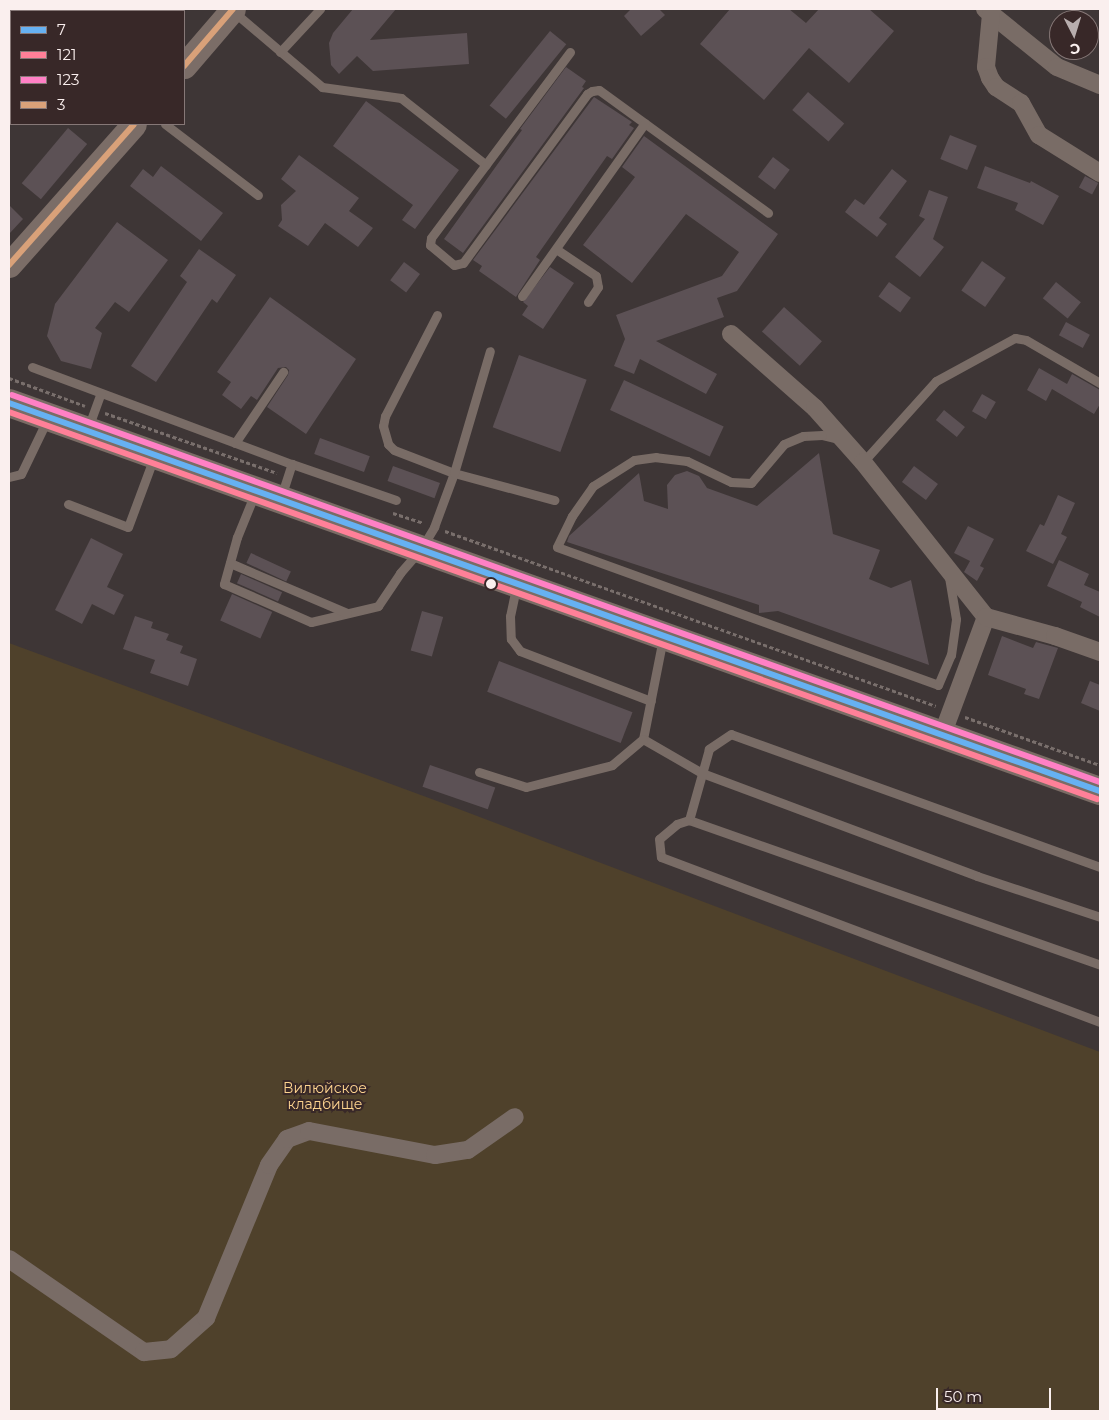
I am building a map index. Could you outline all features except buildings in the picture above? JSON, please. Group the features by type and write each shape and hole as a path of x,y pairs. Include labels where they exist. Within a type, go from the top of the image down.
{"main road":[{"path":"185,65 232,10"},
{"path":"9,265 133,125"},
{"path":"9,403 48,417 91,420 155,455 275,489 427,538 517,583 664,636 946,723 1100,791"}],"street":[{"path":"988,11 1057,67 1100,85"},
{"path":"988,11 986,67 996,87 1021,103 1039,135 1100,173"},
{"path":"731,334 815,408 864,462 986,617 1055,636 1100,652"},
{"path":"946,723 986,617"},
{"path":"9,1259 144,1352 170,1349 206,1318 269,1165 287,1139 309,1131 435,1155 468,1150 514,1117"}],"lane":[{"path":"280,52 320,9"},
{"path":"232,10 322,86 401,98 486,165"},
{"path":"570,52 431,238 430,246 454,265 463,263 587,94 599,90 768,213"},
{"path":"522,296 644,123"},
{"path":"167,125 258,195"},
{"path":"556,249 596,276 598,286 588,302"},
{"path":"438,315 385,416 383,426 384,437 394,450 454,474 554,500"},
{"path":"864,462 936,381 1016,338 1026,340 1100,383"},
{"path":"292,464 237,537 224,584 311,622 378,606 427,538 454,474 490,351"},
{"path":"32,367 292,464 396,500"},
{"path":"235,442 283,372"},
{"path":"91,420 101,393"},
{"path":"9,477 21,474 48,417"},
{"path":"844,441 822,435 803,436 784,444 751,483 730,482 688,461 656,457 634,460 593,486 572,516 557,547 938,685 951,655 956,619 947,568"},
{"path":"68,504 128,527 155,455"},
{"path":"230,564 347,613"},
{"path":"517,583 510,616 511,639 520,651 651,701"},
{"path":"478,772 526,787 612,765 643,739 664,636"},
{"path":"689,820 709,749 731,734 1100,867"},
{"path":"643,739 702,773 977,876 1100,917"},
{"path":"1100,965 689,820 677,824 659,839 661,857 1100,1022"}],"path":[{"path":"9,378 91,420 275,489"},
{"path":"388,511 427,538 946,723 1100,765"}],"green space":[{"name":"Вилюйское кладбище","path":"9,643 456,808 1100,1052 1100,1411 9,1411"}],"transit line":[{"name":"3","path":"185,65 233,9"},
{"name":"3","path":"9,265 133,125"},
{"name":"123","path":"12,395 1100,782"},
{"name":"7","path":"9,403 1100,791"},
{"name":"121","path":"9,412 1097,799"}]}
